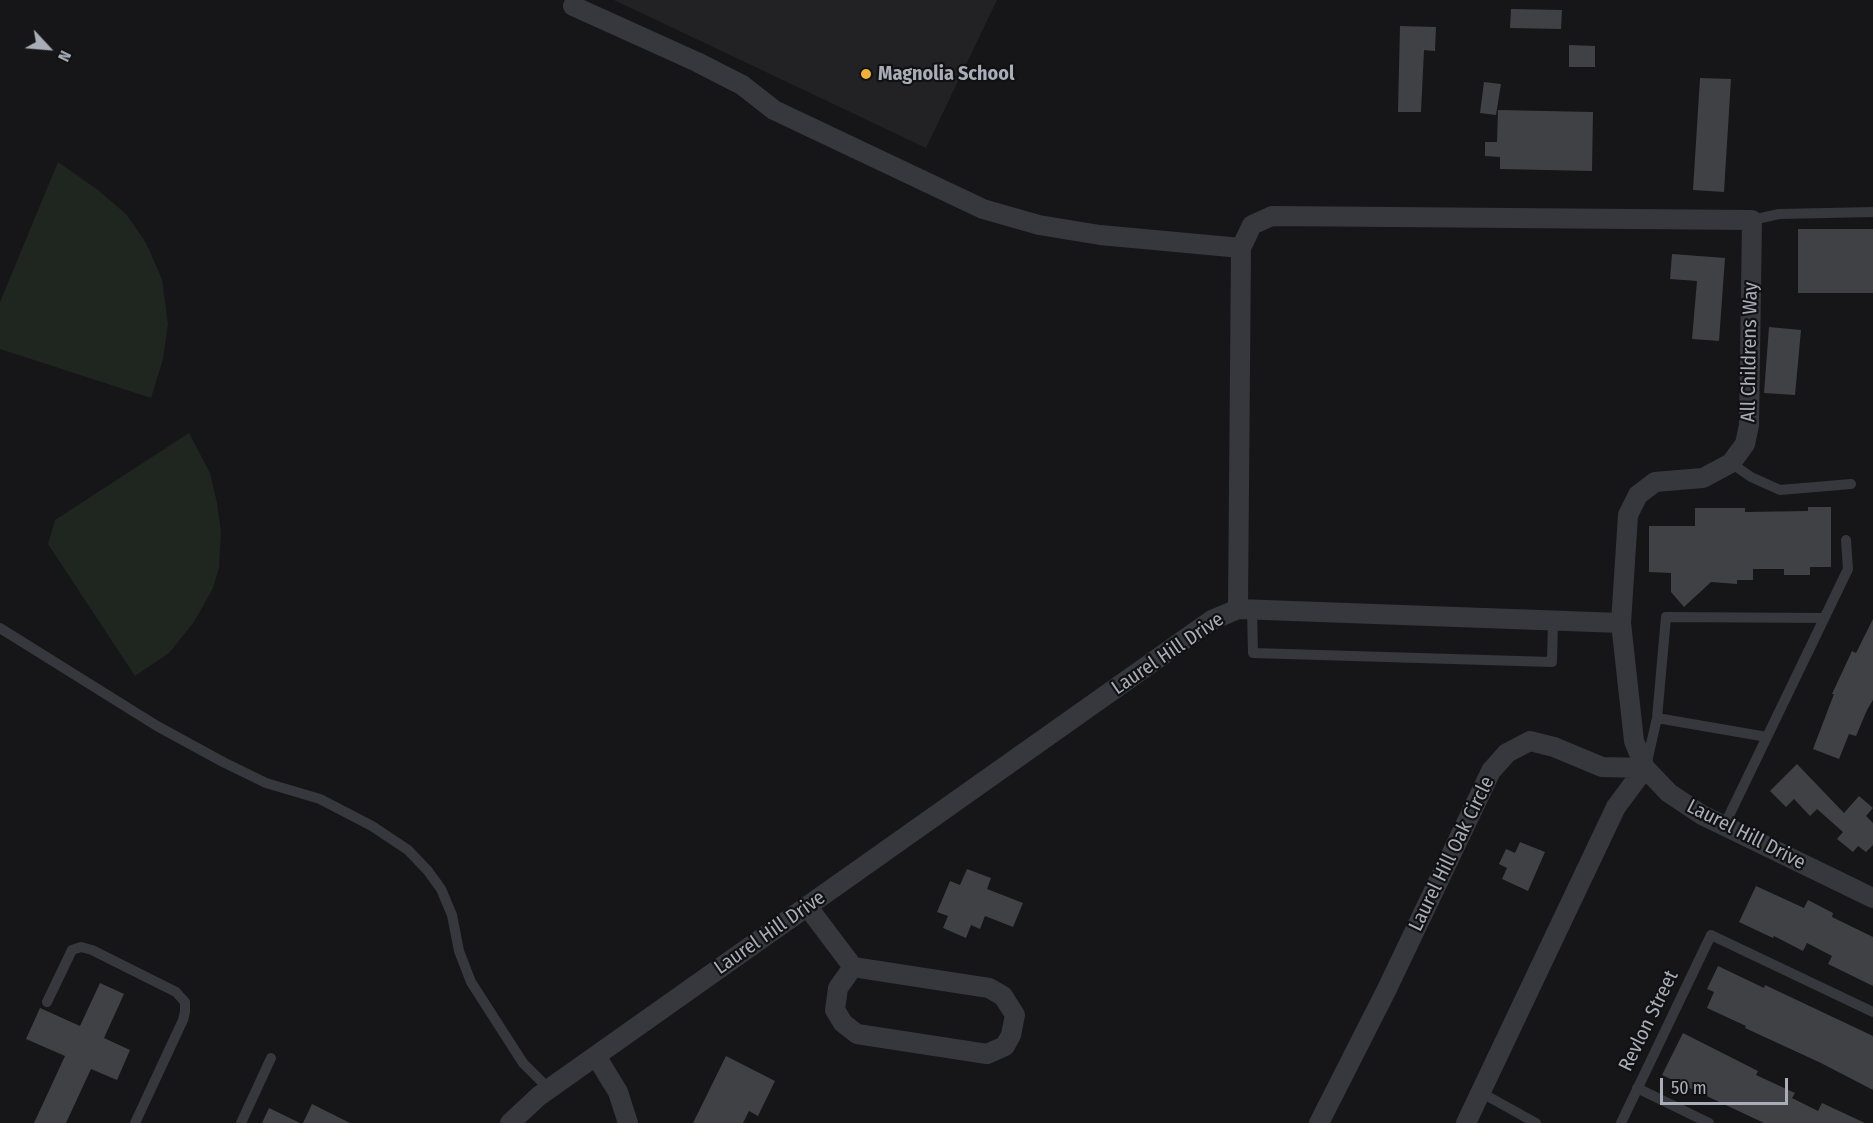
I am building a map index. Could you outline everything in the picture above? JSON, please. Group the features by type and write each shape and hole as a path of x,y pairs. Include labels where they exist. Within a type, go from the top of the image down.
{"street":[{"path":"573,6 697,62 742,85 774,110 983,209 1039,225 1100,235 1241,248"},
{"path":"1245,609 1241,248 1252,225 1272,216 1752,220"},
{"name":"All Childrens Way","path":"1731,463 1745,444 1749,425 1752,220"},
{"path":"1621,623 1628,515 1638,495 1655,482 1703,477 1731,463"},
{"name":"Laurel Hill Drive","path":"510,1123 549,1089 1212,620 1245,609 1621,623 1634,741 1645,768 1669,794 1702,815 1873,898"},
{"name":"Laurel Hill Oak Circle","path":"1319,1123 1386,991 1491,771 1507,753 1530,741 1554,747 1602,767 1645,768"},
{"path":"1466,1123 1616,807 1645,768"},
{"path":"807,906 854,967 989,988 1003,996 1015,1015 1011,1035 1005,1046 987,1054 857,1034 843,1023 835,1010 838,988 854,967"},
{"path":"596,1056 618,1092 628,1123"}],"lane":[{"path":"1752,220 1779,214 1873,212"},
{"path":"1731,463 1751,477 1780,490 1851,484"},
{"path":"1724,826 1848,569 1846,540"},
{"path":"1245,609 1253,653 1552,662 1553,621"},
{"path":"1645,768 1657,718 1666,617 1824,618"},
{"path":"0,628 157,726 204,752 266,783 320,799 372,826 408,850 441,889 452,915 459,951 471,982 523,1063 549,1089"},
{"path":"1657,718 1767,737"},
{"name":"Revlon Street","path":"1621,1123 1711,935 1873,1012"},
{"path":"47,1002 72,950 81,947 92,950 176,992 185,1002 183,1020 135,1123"},
{"path":"241,1123 272,1058"},
{"path":"1637,1088 1709,1123"},
{"path":"1480,1092 1536,1123"}],"shaded area":[{"name":"Magnolia School","path":"614,0 997,0 926,148"},
{"path":"58,162 98,190 127,215 146,243 162,279 168,324 163,359 151,398 0,349 0,302"},
{"path":"189,433 210,473 217,503 221,532 219,568 213,588 194,622 169,653 135,676 48,544 55,520"}],"building":[{"path":"1511,9 1562,10 1561,29 1510,28"},
{"path":"1400,26 1436,27 1435,51 1424,50 1421,112 1398,112"},
{"path":"1569,45 1595,46 1595,67 1569,67"},
{"path":"1700,78 1731,79 1724,192 1693,190"},
{"path":"1484,82 1501,84 1496,115 1480,113"},
{"path":"1498,110 1593,112 1592,171 1500,169 1500,157 1485,156 1485,142 1497,142"},
{"path":"1798,229 1873,229 1873,293 1798,293"},
{"path":"1672,254 1725,258 1719,341 1692,339 1697,281 1670,279"},
{"path":"1769,327 1801,330 1795,395 1764,393"},
{"path":"1808,507 1831,507 1831,567 1810,567 1810,575 1784,575 1784,569 1753,569 1753,580 1737,580 1737,584 1711,582 1684,607 1671,592 1671,573 1649,572 1649,526 1695,526 1695,508 1745,508 1745,512 1808,511"},
{"path":"1873,619 1873,700 1856,736 1849,734 1839,759 1813,749 1834,694 1832,694 1852,651 1856,653"},
{"path":"1797,764 1844,813 1859,796 1873,808 1866,816 1873,823 1873,845 1866,852 1858,846 1853,852 1837,839 1843,832 1817,809 1810,816 1794,799 1786,807 1770,791"},
{"path":"1520,842 1545,852 1528,891 1502,879 1507,868 1499,864 1506,849 1515,853"},
{"path":"967,869 991,878 987,889 1023,903 1013,927 985,916 980,929 971,925 966,938 943,928 948,916 937,912 950,881 960,885"},
{"path":"1756,886 1804,908 1808,900 1833,913 1832,917 1873,937 1873,986 1828,964 1832,956 1807,943 1803,951 1739,922"},
{"path":"1718,966 1764,988 1765,985 1873,1036 1873,1090 1707,1008 1714,992 1707,989"},
{"path":"100,983 124,994 104,1038 130,1050 117,1080 91,1069 66,1123 34,1123 65,1056 26,1039 40,1008 80,1026"},
{"path":"1683,1033 1758,1071 1756,1075 1795,1093 1792,1098 1818,1111 1822,1103 1865,1123 1764,1123 1662,1075"},
{"path":"726,1056 775,1081 758,1116 749,1111 743,1123 693,1123"},
{"path":"312,1104 350,1123 303,1123"},
{"path":"269,1108 300,1123 262,1123"}],"place":[{"name":"Magnolia School","path":"866,74"}]}
